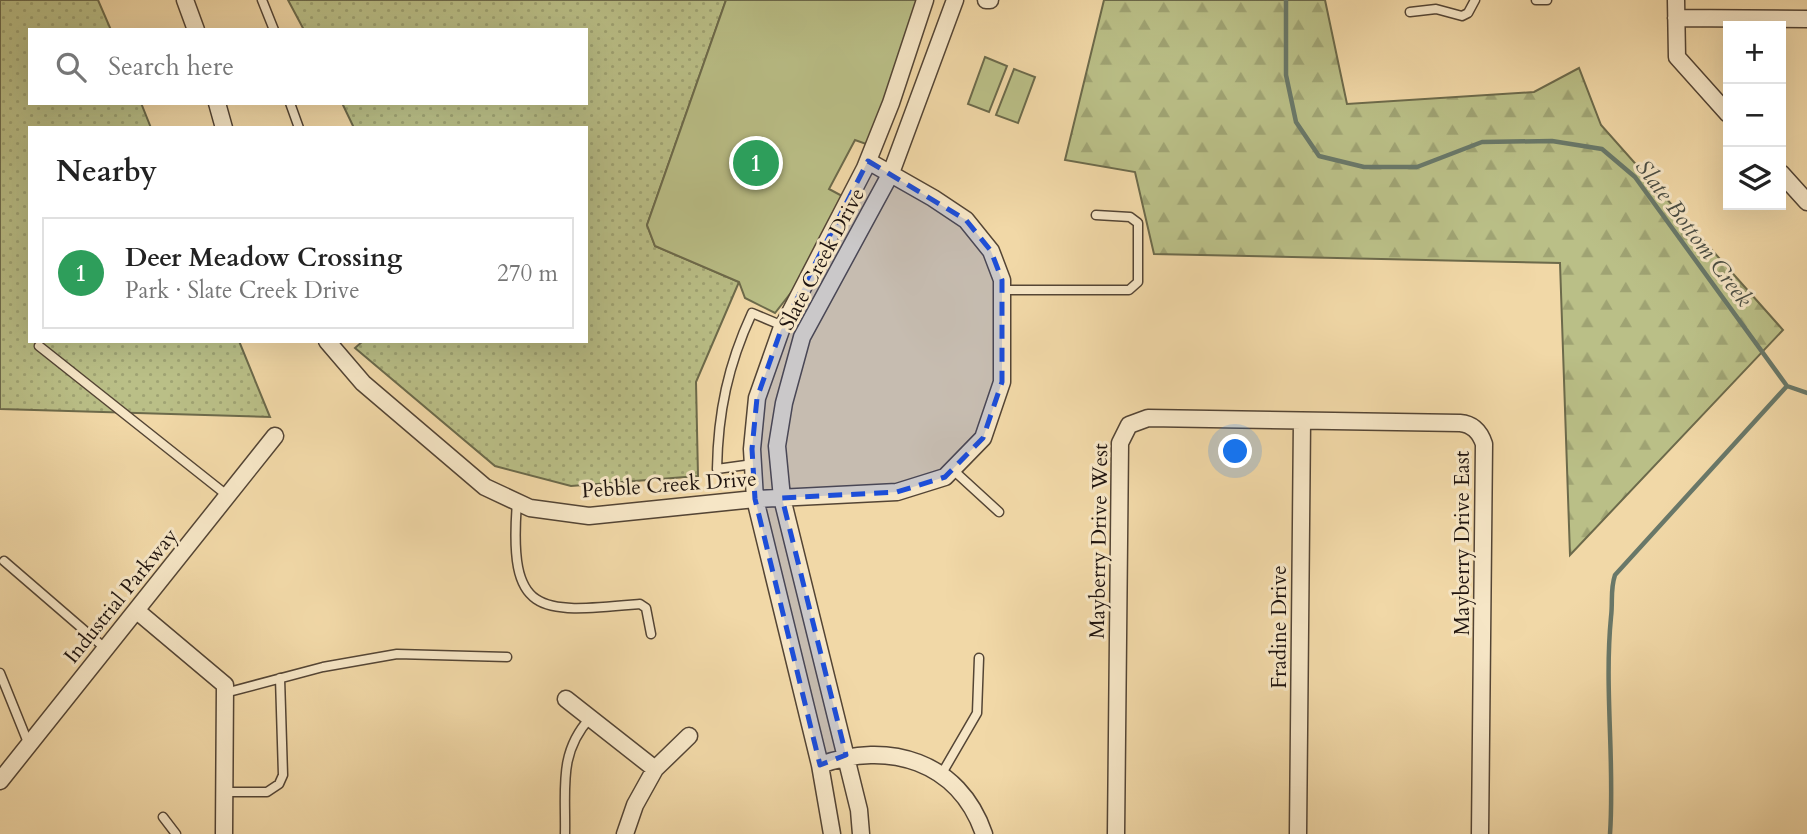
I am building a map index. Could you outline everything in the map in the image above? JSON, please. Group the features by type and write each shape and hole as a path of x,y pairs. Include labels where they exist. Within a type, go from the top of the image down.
{"street":[{"path":"185,0 195,28"},
{"name":"Slate Creek Drive","path":"832,834 820,765 755,499 753,464 757,398 784,326 867,161 891,103 925,0"},
{"name":"Slate Creek Drive","path":"861,834 859,810 782,498 777,446 784,403 802,337 891,173 956,0"},
{"path":"1676,0 1677,57 1723,108"},
{"path":"1676,18 1807,19"},
{"path":"218,105 224,126"},
{"name":"Pebble Creek Drive","path":"329,343 363,383 485,487 530,508 589,516 755,499 897,492 945,477 983,438 1002,382 1002,280 991,251 966,220 867,161"},
{"path":"1786,179 1807,202"},
{"name":"Mayberry Drive West","path":"1116,834 1120,443 1123,432 1139,420 1148,418 1302,421"},
{"name":"Fradine Drive","path":"1298,834 1302,421"},
{"name":"Mayberry Drive East","path":"1302,421 1460,423 1474,428 1481,435 1484,444 1480,834"},
{"name":"Industrial Parkway","path":"0,782 275,436"},
{"path":"137,611 225,685 224,834"},
{"path":"566,699 655,769"},
{"path":"625,834 635,805 655,769 688,736"},
{"path":"820,765 846,755 870,752 901,758 956,784 972,807 984,834"}],"lane":[{"path":"262,0 273,28"},
{"path":"1410,12 1436,9 1462,16 1468,13 1475,0"},
{"path":"1536,0 1547,0"},
{"path":"291,105 298,126"},
{"path":"1002,290 1129,290 1138,282 1138,222 1130,217 1096,215"},
{"path":"753,464 717,469 718,421 726,377 752,313 784,326"},
{"path":"39,346 228,496"},
{"path":"952,469 999,512"},
{"path":"517,502 515,557 526,589 556,609 640,604 646,608 651,634"},
{"path":"4,561 106,649"},
{"path":"225,693 323,667 397,654 507,657"},
{"path":"941,775 977,713 979,658"},
{"path":"0,673 29,745"},
{"path":"225,792 267,793 279,785 282,775 281,678"},
{"path":"565,834 565,762 578,731 590,718"},
{"path":"163,817 176,834"}],"highlighted area":[{"path":"868,161 966,220 991,251 1002,280 1002,382 983,438 945,477 897,492 782,498 846,755 820,765 755,499 752,449 757,398 781,330"}],"green space":[{"path":"0,0 98,0 110,28 28,28 28,105 142,105 150,126 28,126 28,343 240,343 270,417 0,409"},
{"path":"288,0 726,0 647,225 655,246 739,282 696,382 698,476 571,486 495,466 355,348 361,343 588,343 588,126 353,126 343,105 588,105 588,28 303,28"},
{"path":"726,0 918,0 869,145 855,140 829,189 844,197 804,276 775,313 745,298 739,282 655,246 647,225"},
{"path":"1104,0 1325,0 1347,104 1534,92 1579,68 1601,125 1783,330 1570,555 1560,263 1154,254 1135,172 1065,160"},
{"path":"985,57 1007,66 989,112 968,104"},
{"path":"1014,69 1035,77 1018,123 996,115"}],"waterway":[{"name":"Slate Bottom Creek","path":"1286,0 1286,75 1296,122 1319,156 1364,167 1417,167 1482,142 1552,141 1602,149 1635,177 1787,386 1807,393"},
{"path":"1610,834 1609,644 1615,575 1787,386"}],"place":[{"name":"Deer Meadow Crossing","path":"756,163"}]}
